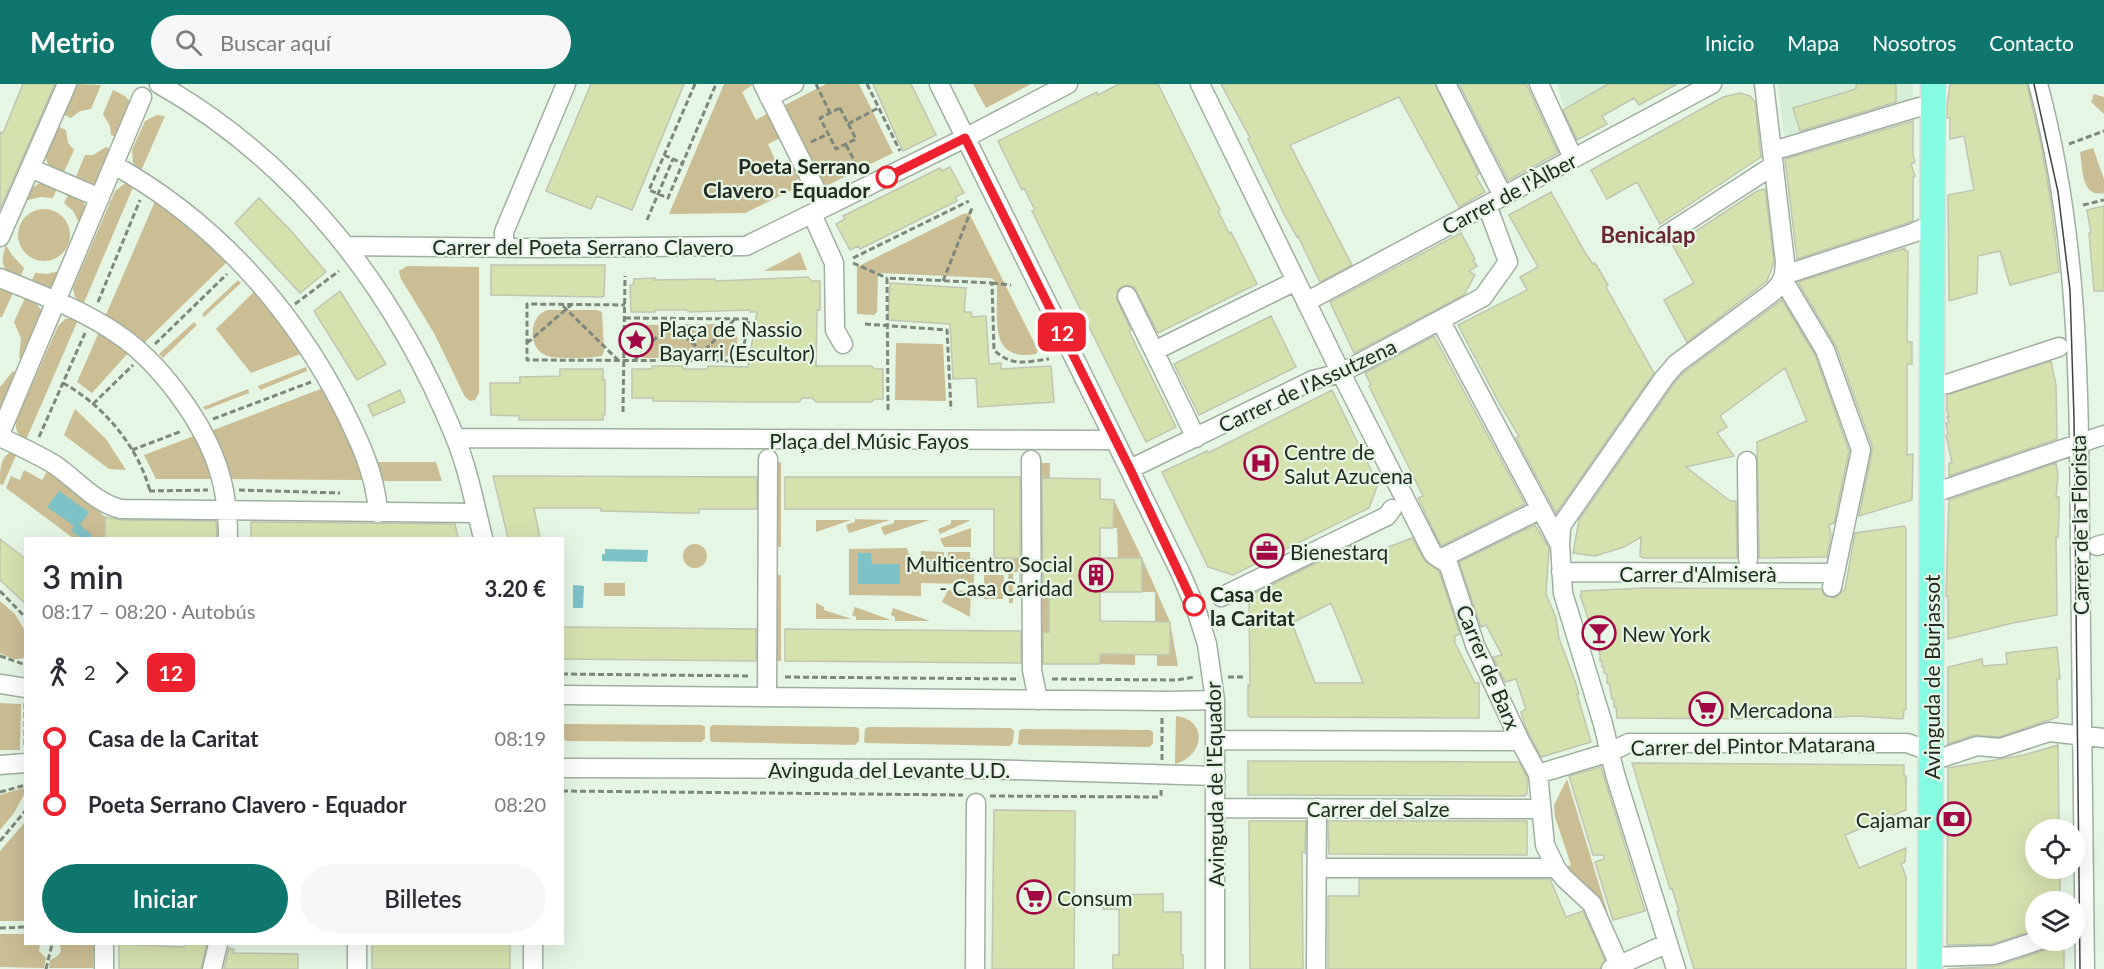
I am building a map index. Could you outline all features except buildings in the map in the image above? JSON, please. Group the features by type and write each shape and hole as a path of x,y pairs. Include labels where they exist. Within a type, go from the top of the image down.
{"main road":[{"name":"Avinguda de Burjassot","path":"1930,963 1933,84"}],"street":[{"path":"0,237 67,84"},
{"path":"159,84 212,117 253,150 285,179 346,246 397,319 455,438 483,537"},
{"path":"504,247 504,232 566,84"},
{"path":"794,84 766,90 818,194"},
{"name":"Avinguda de l'Equador","path":"939,84 1130,469 1196,609 1207,644 1213,677 1216,740 1215,969"},
{"name":"Carrer del Poeta Serrano Clavero","path":"346,246 739,248 755,243 1068,84"},
{"name":"Carrer de Barx","path":"1200,84 1341,373 1432,552 1449,566 1475,645 1538,774 1545,845 1556,868 1592,904 1615,967"},
{"path":"1446,84 1503,196"},
{"path":"1539,84 1573,158"},
{"name":"Carrer de l'Àlber","path":"1306,302 1712,84"},
{"path":"1676,969 1563,594 1561,528 1669,371 1773,292 1782,279 1785,262 1764,84"},
{"name":"Carrer de la Florista","path":"2038,84 2060,178 2074,293 2079,444 2085,969"},
{"path":"141,96 0,435 54,465 99,500 121,509 477,513"},
{"path":"1783,148 1918,107"},
{"path":"114,165 170,200 219,241 284,312 327,376 367,460 373,479 378,513"},
{"path":"1666,235 1774,165"},
{"path":"30,168 100,198"},
{"name":"Carrer de l'Assutzena","path":"1130,469 1313,380 1341,373 1483,297 1508,262 1486,205"},
{"path":"812,214 834,263 835,330 843,344"},
{"path":"1782,279 1914,233 1928,226 1933,220"},
{"path":"0,279 56,301 117,333 144,355 171,387 198,425 219,470 228,512 228,537"},
{"name":"Carrer d'Almiserà","path":"1561,572 1834,580 1861,450 1825,350 1782,279"},
{"path":"1154,351 1296,281"},
{"path":"1127,296 1196,438"},
{"path":"1440,320 1560,545"},
{"path":"1932,385 1947,384 2059,347"},
{"path":"1931,494 2104,435"},
{"name":"Plaça del Músic Fayos","path":"455,438 1115,440"},
{"path":"768,459 768,698"},
{"path":"1031,460 1034,679 1038,700"},
{"path":"1747,461 1748,559"},
{"path":"1221,597 1386,516 1392,509"},
{"path":"1440,559 1541,509"},
{"path":"0,684 24,688"},
{"path":"564,695 1215,700"},
{"path":"1932,756 1945,758 1977,746 2000,748 2049,732 2104,738"},
{"path":"1216,740 1520,741"},
{"name":"Carrer del Pintor Matarana","path":"1538,774 1610,752 1629,743 1906,743 1924,749 1932,756"},
{"path":"0,765 24,763"},
{"name":"Avinguda del Levante U.D.","path":"564,768 980,769 1216,776"},
{"path":"975,798 975,969"},
{"name":"Carrer del Salze","path":"1216,808 1540,809"},
{"path":"1316,969 1317,808"},
{"path":"1317,868 1556,868"},
{"path":"1615,967 1668,943"},
{"path":"104,945 104,969"},
{"path":"212,969 218,945"},
{"path":"357,945 357,969"},
{"path":"533,945 533,969"},
{"path":"1930,963 1994,955 2025,945"}],"path":[{"path":"694,84 649,190 668,198 716,84"},
{"path":"816,84 831,113"},
{"path":"867,84 900,153"},
{"path":"840,108 848,124 856,140 836,149 820,118 840,108"},
{"path":"848,124 879,108"},
{"path":"2069,144 2104,131"},
{"path":"846,144 860,173"},
{"path":"664,155 682,163"},
{"path":"647,220 673,159"},
{"path":"2083,205 2104,200"},
{"path":"853,258 969,201"},
{"path":"943,281 972,208"},
{"path":"93,404 239,262"},
{"path":"853,263 887,278 1011,285"},
{"path":"284,312 339,271"},
{"path":"623,412 625,276"},
{"path":"887,278 888,410"},
{"path":"992,283 994,350 1004,359 1014,363 1048,359"},
{"path":"625,305 527,304 527,360 741,361 750,319 625,318"},
{"path":"562,305 618,361"},
{"path":"527,343 572,305"},
{"path":"662,318 703,352"},
{"path":"634,361 675,318"},
{"path":"702,361 703,352 735,319"},
{"path":"865,324 947,330 951,410"},
{"path":"132,450 327,376"},
{"path":"63,383 79,391 115,426 132,450 147,478 150,491"},
{"path":"0,591 24,616"},
{"path":"0,656 24,664"},
{"path":"564,674 1176,680 1245,677"},
{"path":"1162,714 1162,764"},
{"path":"0,792 24,786"},
{"path":"564,791 975,798 1158,797 1161,795 1161,787"},
{"path":"0,841 24,812"},
{"path":"0,928 24,927"},
{"path":"46,969 52,945"}],"shaded area":[{"path":"76,84 101,85 91,109 80,111 71,118 62,114"},
{"path":"724,84 754,84 742,92 756,120 768,113 780,138 768,144 778,166 791,160 800,178 795,181 798,187 745,213 669,214"},
{"path":"826,84 859,84 893,153 824,187 783,106"},
{"path":"973,84 1031,84 986,108"},
{"path":"1557,84 1677,84 1639,106 1634,98 1602,116 1607,124 1574,142"},
{"path":"1778,84 1913,84 1913,103 1785,142"},
{"path":"113,90 125,96 132,105 120,139 111,135 110,126 103,114"},
{"path":"2094,94 2104,97 2104,114 2091,102"},
{"path":"157,115 165,116 141,171 133,163 132,150 145,121"},
{"path":"57,126 66,130 68,143 74,150 63,174 48,164 45,157"},
{"path":"106,147 115,151 97,184 89,185 75,179 85,155 93,155"},
{"path":"2093,148 2104,179 2104,193 2091,191 2084,181 2080,152"},
{"path":"38,184 47,184 57,188 53,198 41,197 24,201 30,189"},
{"path":"124,184 134,185 83,305 75,297 73,288 115,191"},
{"path":"69,193 85,205 81,226 73,211 64,203"},
{"path":"156,199 228,261 142,345 105,317"},
{"path":"44,209 54,211 62,217 68,225 70,235 68,245 62,253 54,259 44,261 34,259 26,253 20,245 18,235 20,225 26,217 34,211"},
{"path":"969,213 1038,350 1036,354 1021,355 1010,351 1003,345 997,324 997,286 990,278 881,273 878,276 877,312 874,315 857,314 857,267"},
{"path":"6,245 24,268 20,278 4,266 3,257"},
{"path":"800,252 807,270 764,271"},
{"path":"407,266 479,267 479,393 475,400 470,401 465,397 434,333 401,279 399,271"},
{"path":"59,271 54,286 46,288 31,282 35,273 47,274"},
{"path":"238,280 241,283 204,317 202,314"},
{"path":"0,287 13,293 2,317 0,317"},
{"path":"255,291 303,353 251,373 216,329"},
{"path":"25,298 37,304 43,313 26,361 19,358 21,338 14,322"},
{"path":"548,310 597,310 602,312 604,351 602,356 556,358 539,351 533,339 534,324 542,313"},
{"path":"65,319 78,320 26,440 18,432 16,421 58,326"},
{"path":"194,322 197,325 163,358 159,354"},
{"path":"722,324 734,329 737,337 735,349 725,357 645,358 634,356 633,330 638,325"},
{"path":"99,332 128,353 92,393 77,382"},
{"path":"896,343 943,344 946,401 895,400"},
{"path":"306,367 307,371 260,390 258,386"},
{"path":"13,371 20,375 0,418 0,387"},
{"path":"323,388 342,425 365,480 230,479 211,431"},
{"path":"248,389 249,393 205,410 203,407"},
{"path":"75,409 106,439 126,470 109,469 64,435"},
{"path":"194,436 211,479 156,479 144,455"},
{"path":"12,452 17,453 3,485 0,484 2,464 5,457"},
{"path":"374,462 436,462 442,481 382,481"},
{"path":"781,462 781,547 775,547 775,463"},
{"path":"1040,463 1050,463 1049,549 1041,549"},
{"path":"24,470 42,480 48,470 83,496 105,517 105,537 72,537 6,488 11,476 20,480"},
{"path":"1114,500 1142,558 1118,558 1117,528 1113,528"},
{"path":"855,519 890,520 849,533 846,525 855,522"},
{"path":"816,520 851,520 816,532"},
{"path":"894,520 930,520 884,535 881,527 894,523"},
{"path":"951,520 970,520 940,534 938,529 951,524"},
{"path":"971,528 971,547 944,547 940,539"},
{"path":"695,544 703,548 707,556 703,564 695,568 687,564 683,556 687,548"},
{"path":"907,548 911,561 920,562 921,551 944,552 944,558 947,559 948,552 970,552 970,558 974,559 974,584 921,583 921,596 849,595 849,549"},
{"path":"1025,558 1025,572 1013,572 1013,603 1009,603 1008,571 985,571 984,559"},
{"path":"1142,558 1170,622 1155,622 1155,592 1142,592"},
{"path":"775,575 781,575 781,661 775,661"},
{"path":"984,575 1004,575 1003,599 984,599"},
{"path":"604,583 625,583 625,596 604,596"},
{"path":"948,590 971,591 970,617 942,602"},
{"path":"1040,592 1049,592 1049,664 1040,663"},
{"path":"0,601 15,614 24,629 24,657 12,658 0,653"},
{"path":"816,603 824,607 824,610 852,619 816,619"},
{"path":"855,607 891,620 856,620 856,617 852,615"},
{"path":"893,608 930,621 895,621 895,617 891,615"},
{"path":"1170,622 1178,666 1157,666 1157,655 1170,654"},
{"path":"1100,654 1135,655 1135,665 1100,664"},
{"path":"0,703 21,704 20,750 0,750"},
{"path":"1176,716 1193,724 1199,738 1193,753 1175,764"},
{"path":"564,724 702,725 705,727 705,739 701,742 566,741"},
{"path":"713,725 856,727 859,729 859,741 855,745 712,742 710,727"},
{"path":"868,727 1011,728 1014,731 1013,742 1010,746 867,743 864,742 865,729"},
{"path":"1022,729 1150,730 1153,732 1153,744 1149,747 1021,745 1018,744 1019,731"},
{"path":"1567,779 1611,924 1562,868 1571,865 1555,817 1554,805"},
{"path":"24,789 24,795 14,813 0,830 0,795"},
{"path":"24,823 24,921 0,921 0,851"},
{"path":"0,934 24,934 24,945 40,945 39,951 46,958 44,968 0,967"},
{"path":"60,945 94,945 93,968 49,968 50,960 61,952"}],"water":[{"path":"59,491 89,512 80,525 92,535 80,537 71,531 74,526 47,507"},
{"path":"605,549 648,550 647,562 602,561"},
{"path":"858,553 871,553 872,564 900,564 900,584 858,584"},
{"path":"573,585 584,586 583,608 573,608"}],"tram line":[{"path":"2034,84 2058,192 2070,290 2074,419 2080,969"}],"bus line":[{"name":"12","path":"887,177 965,138 1130,469 1194,605"}],"place":[{"name":"Poeta Serrano Clavero - Equador","path":"887,177"},
{"name":"Plaça de Nassio Bayarri (Escultor)","path":"636,340"},
{"name":"Centre de Salut Azucena","path":"1261,463"},
{"name":"Bienestarq","path":"1267,551"},
{"name":"Multicentro Social - Casa Caridad","path":"1096,575"},
{"name":"Casa de la Caritat","path":"1194,605"},
{"name":"New York","path":"1599,633"},
{"name":"Mercadona","path":"1706,709"},
{"name":"Cajamar","path":"1954,819"},
{"name":"Consum","path":"1034,897"}],"district":[{"name":"Benicalap","path":"1648,234"}]}
